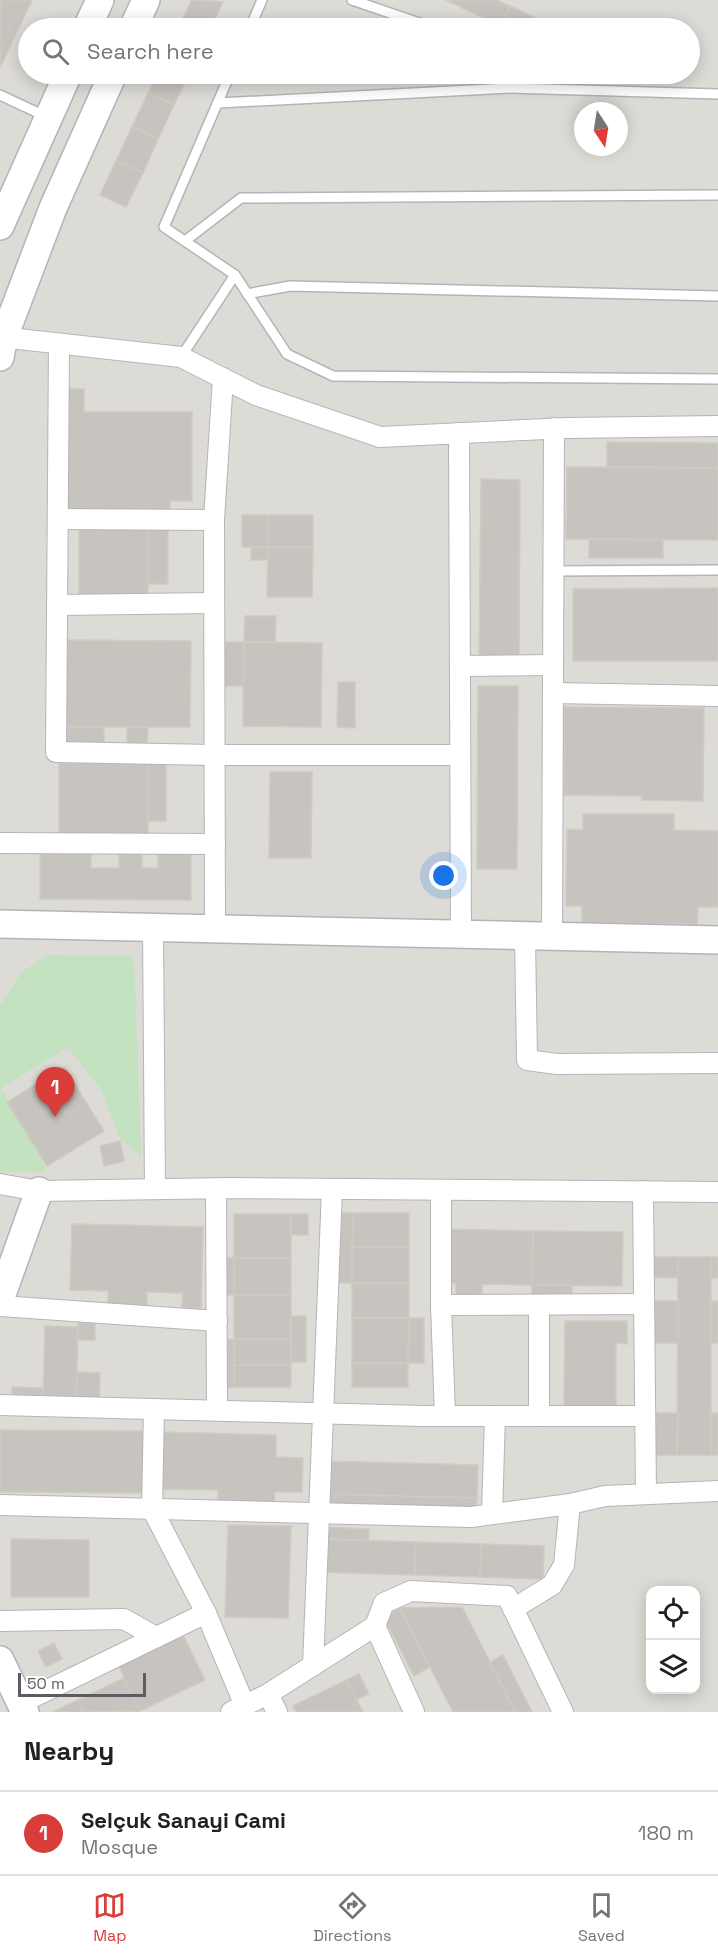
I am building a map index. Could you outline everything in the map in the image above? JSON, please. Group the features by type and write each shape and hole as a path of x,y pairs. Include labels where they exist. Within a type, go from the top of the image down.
{"street":[{"path":"92,18 100,0"},
{"path":"138,18 146,0"},
{"path":"0,226 63,84"},
{"path":"109,84 53,208 1,344 59,344 181,357 256,394 380,436 554,428 718,426"},
{"path":"59,344 56,752 214,755 460,755"},
{"path":"215,930 214,519 223,378"},
{"path":"552,938 554,428"},
{"path":"459,433 460,936"},
{"path":"58,519 214,519"},
{"path":"57,605 214,603"},
{"path":"460,666 553,664"},
{"path":"553,693 718,696"},
{"path":"0,843 214,844"},
{"path":"0,924 718,940"},
{"path":"153,928 155,1189"},
{"path":"525,937 526,1060 557,1064 718,1063"},
{"path":"0,1184 39,1191 332,1189 718,1192"},
{"path":"216,1189 217,1410"},
{"path":"313,1666 332,1189"},
{"path":"0,1300 39,1191"},
{"path":"441,1191 441,1305 445,1416"},
{"path":"643,1191 646,1494"},
{"path":"441,1305 644,1304"},
{"path":"539,1305 539,1416"},
{"path":"0,1306 217,1321"},
{"path":"0,1405 445,1416 645,1416"},
{"path":"154,1409 152,1509 206,1613 238,1709 268,1694 375,1626 384,1604 411,1591 507,1596 562,1712"},
{"path":"492,1515 495,1416"},
{"path":"0,1506 471,1517 570,1504 604,1496 718,1491"},
{"path":"513,1609 552,1586 564,1565 570,1504"},
{"path":"0,1660 23,1708 206,1613"},
{"path":"0,1621 124,1619 156,1637"},
{"path":"375,1626 414,1712"},
{"path":"268,1694 278,1712"}],"lane":[{"path":"254,18 262,0"},
{"path":"352,0 405,18"},
{"path":"226,84 164,227 235,275 287,354 333,376 718,379"},
{"path":"507,84 510,88"},
{"path":"218,103 510,88 718,94"},
{"path":"0,96 48,117"},
{"path":"185,241 241,198 718,195"},
{"path":"181,357 235,275"},
{"path":"247,294 290,286 718,296"},
{"path":"553,571 718,570"}],"shaded area":[{"path":"0,0 718,0 718,1712 0,1712"}],"green space":[{"path":"47,955 134,956 141,1157 119,1137 102,1091 68,1047 1,1088 29,1133 47,1172 0,1171 0,1006 22,972"}],"building":[{"path":"0,0 32,0 24,18 18,18 18,30 0,68"},
{"path":"192,0 223,2 215,18 183,18"},
{"path":"446,0 496,0 510,6 504,18 483,18"},
{"path":"510,6 535,18 504,18"},
{"path":"152,84 184,84 174,105 148,93"},
{"path":"148,93 174,105 158,139 132,127"},
{"path":"132,127 158,139 143,173 116,161"},
{"path":"116,161 143,173 126,207 100,195"},
{"path":"61,389 84,389 84,412 192,412 192,501 170,501 170,516 60,516"},
{"path":"607,442 718,443 718,468 607,467"},
{"path":"567,467 718,468 718,540 566,539"},
{"path":"481,479 520,480 519,661 479,661"},
{"path":"242,515 268,515 268,547 242,547"},
{"path":"268,515 313,515 313,547 268,547"},
{"path":"79,528 148,529 148,604 79,604"},
{"path":"148,529 168,529 168,584 148,584"},
{"path":"589,539 663,540 663,558 589,558"},
{"path":"251,547 268,547 268,560 251,560"},
{"path":"268,547 313,547 312,597 267,597"},
{"path":"718,588 718,661 573,661 573,589"},
{"path":"245,616 276,616 275,642 244,642"},
{"path":"59,640 191,641 190,727 59,727"},
{"path":"224,642 244,642 244,686 223,686"},
{"path":"244,642 322,643 321,727 243,726"},
{"path":"338,682 355,682 355,728 337,727"},
{"path":"478,686 518,686 517,869 477,869"},
{"path":"564,707 704,708 703,801 642,800 642,796 564,795"},
{"path":"59,727 104,727 104,745 59,745"},
{"path":"127,727 148,727 147,743 127,743"},
{"path":"59,763 148,763 148,841 59,841"},
{"path":"148,763 166,763 166,821 148,821"},
{"path":"270,772 312,772 311,858 269,858"},
{"path":"583,814 674,814 674,830 718,831 718,907 698,907 697,924 582,923 582,906 566,906 567,829 583,830"},
{"path":"40,852 91,852 91,868 119,868 119,852 142,852 142,868 158,868 158,852 191,853 191,900 40,899"},
{"path":"64,1067 104,1131 47,1166 7,1102"},
{"path":"120,1141 124,1161 104,1166 100,1146"},
{"path":"335,1213 353,1213 352,1283 335,1283"},
{"path":"353,1213 409,1213 409,1247 352,1247"},
{"path":"234,1214 291,1214 291,1258 234,1258"},
{"path":"291,1214 308,1214 308,1235 291,1235"},
{"path":"72,1224 203,1227 201,1308 182,1308 183,1293 147,1292 147,1307 108,1306 108,1291 70,1290"},
{"path":"444,1229 533,1231 532,1285 482,1284 482,1300 456,1300 456,1283 443,1283"},
{"path":"533,1231 623,1232 622,1286 532,1285"},
{"path":"352,1247 409,1247 409,1283 352,1283"},
{"path":"648,1257 678,1257 678,1278 648,1277"},
{"path":"678,1257 711,1257 711,1455 677,1455"},
{"path":"711,1257 718,1257 718,1278 711,1278"},
{"path":"223,1258 234,1258 234,1295 223,1295"},
{"path":"234,1258 291,1258 291,1295 234,1295"},
{"path":"352,1283 409,1283 409,1318 352,1318"},
{"path":"532,1285 572,1285 572,1300 532,1299"},
{"path":"234,1295 291,1295 291,1339 234,1339"},
{"path":"648,1301 678,1301 678,1343 648,1343"},
{"path":"711,1301 718,1301 718,1343 711,1343"},
{"path":"291,1316 306,1316 306,1362 291,1362"},
{"path":"352,1318 409,1318 408,1363 352,1363"},
{"path":"409,1318 424,1318 424,1363 408,1363"},
{"path":"565,1321 627,1321 627,1344 616,1343 616,1406 564,1406"},
{"path":"78,1323 95,1323 95,1340 78,1340"},
{"path":"45,1326 78,1327 76,1406 43,1405"},
{"path":"234,1339 234,1387 219,1388 219,1340"},
{"path":"234,1339 291,1339 291,1365 234,1365"},
{"path":"352,1363 408,1363 408,1387 352,1387"},
{"path":"234,1365 291,1365 291,1387 234,1387"},
{"path":"77,1372 100,1373 99,1406 76,1406"},
{"path":"12,1387 43,1388 43,1405 12,1404"},
{"path":"647,1413 678,1413 677,1455 647,1455"},
{"path":"711,1413 718,1413 718,1455 711,1455"},
{"path":"0,1430 145,1431 145,1493 0,1492"},
{"path":"160,1432 276,1435 276,1457 303,1458 302,1492 275,1492 274,1506 217,1505 218,1490 159,1489"},
{"path":"323,1461 478,1465 477,1498 322,1494"},
{"path":"322,1494 477,1498 476,1510 322,1506"},
{"path":"228,1525 291,1526 288,1618 225,1617"},
{"path":"321,1527 369,1529 368,1541 321,1539"},
{"path":"11,1539 89,1540 89,1597 11,1597"},
{"path":"321,1539 416,1542 415,1575 320,1572"},
{"path":"416,1542 481,1544 480,1577 415,1575"},
{"path":"481,1544 544,1546 543,1579 480,1577"},
{"path":"462,1607 515,1712 453,1712 400,1608"},
{"path":"400,1608 430,1667 414,1676 383,1616"},
{"path":"182,1633 205,1680 140,1711 118,1664"},
{"path":"54,1643 62,1659 46,1667 38,1651"},
{"path":"503,1655 532,1712 515,1712 490,1662"},
{"path":"359,1674 369,1694 356,1700 346,1680"},
{"path":"124,1678 140,1711 84,1712 78,1700"},
{"path":"346,1680 363,1712 296,1712 293,1706"},
{"path":"78,1700 84,1712 53,1712"}],"place":[{"name":"Selçuk Sanayi Cami","path":"55,1117"}]}
